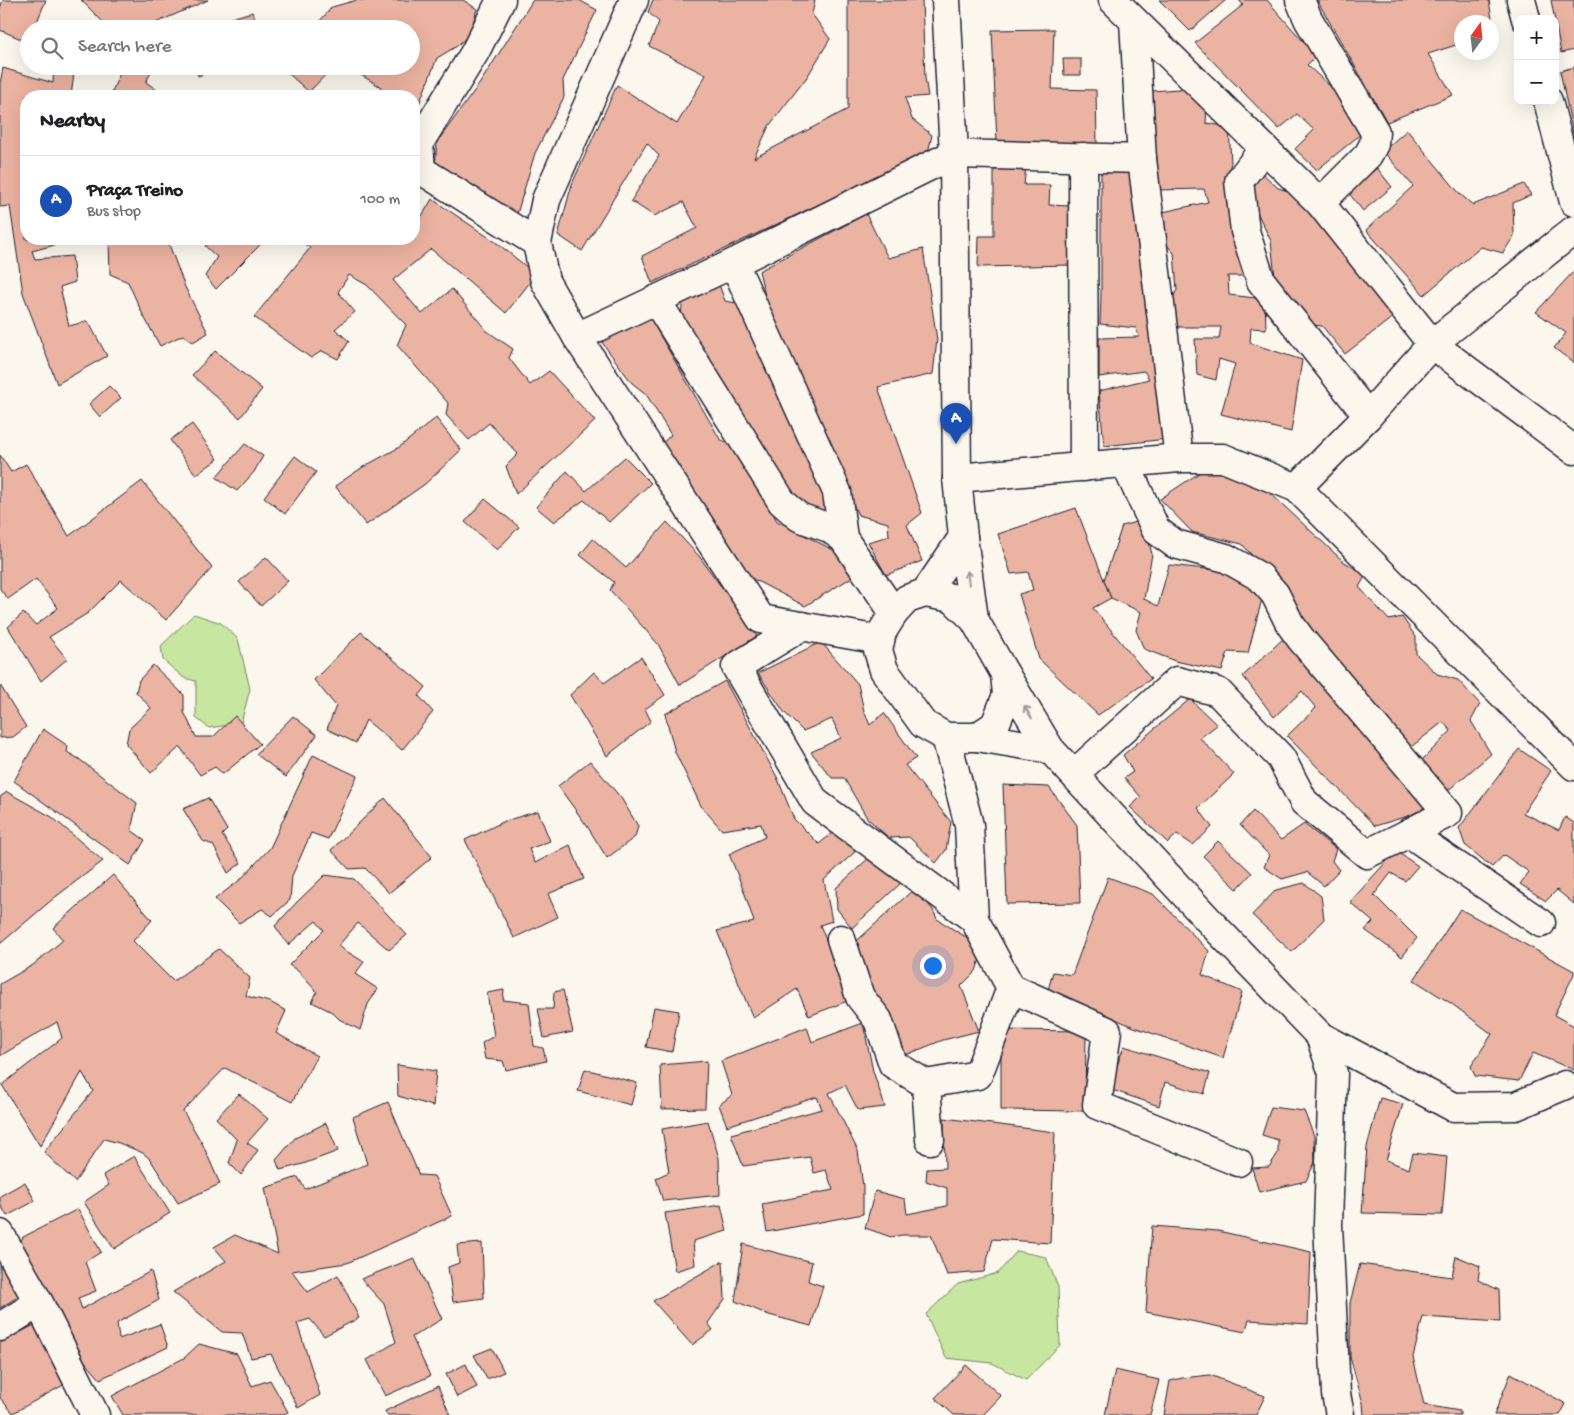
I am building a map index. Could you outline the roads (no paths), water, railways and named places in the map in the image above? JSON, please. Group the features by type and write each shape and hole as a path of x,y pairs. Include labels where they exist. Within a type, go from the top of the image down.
{"street":[{"path":"420,141 475,52 501,0"},
{"path":"946,0 954,154 957,478 974,619"},
{"path":"1114,0 1320,203 1432,344 1574,450"},
{"path":"1300,0 1308,19 1376,132 1374,144 1368,155 1320,203"},
{"path":"1521,0 1525,15"},
{"path":"630,2 546,200 537,243 545,281 577,337 760,619 880,640"},
{"path":"1134,21 1142,158 1179,458"},
{"path":"1549,105 1574,202"},
{"path":"1264,148 1239,182 1246,231 1261,281 1368,416"},
{"path":"577,337 954,154 1142,158"},
{"path":"1083,157 1084,467"},
{"path":"420,170 537,243"},
{"path":"1297,488 1368,416 1432,344 1574,230"},
{"path":"734,262 837,492 843,538"},
{"path":"656,300 782,502 800,517 829,528 843,538 894,613"},
{"path":"957,478 1179,458 1224,458 1297,488 1574,766"},
{"path":"1074,774 1177,681 1218,692 1281,758 1304,802 1367,854 1448,813 1301,639 1290,624 1275,594 1260,577 1226,558 1175,544 1156,530 1125,463"},
{"path":"925,593 963,537"},
{"path":"1050,749 977,737 946,737 923,724 884,670 878,650 882,632 894,613 907,599 925,593 952,598 974,619 1050,749 1213,925 1320,1036 1453,1107 1516,1106 1565,1085"},
{"path":"802,626 736,667 815,802 974,919 1012,988 1107,1031 1097,1105 1238,1162"},
{"path":"977,737 995,726 1007,696 1005,674"},
{"path":"946,737 969,825 974,919"},
{"path":"1409,833 1541,923"},
{"path":"840,939 860,997 878,1020 893,1064 926,1084 978,1075 1012,988"},
{"path":"1320,1036 1333,1074 1328,1224 1336,1394 1340,1415"},
{"path":"926,1084 930,1140"},
{"path":"0,1234 39,1303 95,1415"},
{"path":"0,1326 39,1303"}],"place":[{"name":"Praça Treino","path":"956,444"}]}
